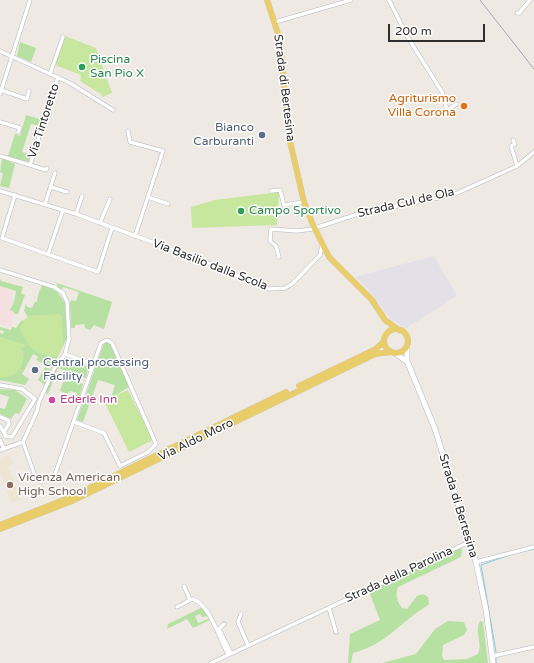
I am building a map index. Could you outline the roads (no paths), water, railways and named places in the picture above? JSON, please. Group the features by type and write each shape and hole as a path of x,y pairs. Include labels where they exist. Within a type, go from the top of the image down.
{"main road":[{"name":"Strada di Bertesina","path":"267,0 280,40 286,121 304,202 326,251"},
{"name":"Strada di Bertesina","path":"316,228 326,251 372,300 385,320 407,337 407,346"},
{"name":"Strada di Bertesina","path":"385,320 386,346 393,352"},
{"path":"385,338 392,330 399,330"},
{"name":"Via Aldo Moro","path":"0,525 71,497 376,349 385,338"},
{"path":"393,352 401,352 407,346"},
{"name":"Via Aldo Moro","path":"0,529 72,501 375,354 393,352"}],"street":[{"path":"30,0 1,92 27,99 30,91"},
{"name":"Strada di Bertesina","path":"275,22 350,0"},
{"path":"389,0 408,36 442,92 447,110 456,104"},
{"path":"517,13 519,13 530,0"},
{"path":"50,74 64,37"},
{"path":"0,51 58,77 113,110"},
{"name":"Via Tintoretto","path":"30,165 58,77"},
{"path":"0,122 20,128 18,132"},
{"path":"128,131 130,142 163,151 135,236"},
{"path":"513,140 515,144 511,146 516,166"},
{"name":"Strada Cul de Ola","path":"316,228 361,213 452,194 516,166 534,152"},
{"name":"Via Tintoretto","path":"0,156 46,170 47,168"},
{"path":"45,204 55,173"},
{"path":"51,187 67,192"},
{"path":"271,191 280,190 284,205 304,202"},
{"name":"Via Basilio dalla Scola","path":"0,191 76,214 206,262 269,289 277,290 292,284 320,255 326,251"},
{"path":"15,195 2,238 98,272 112,228"},
{"path":"76,214 82,196"},
{"path":"148,198 168,204"},
{"path":"100,224 110,199"},
{"path":"48,254 64,210"},
{"path":"279,257 276,246 270,241 271,229 297,231 316,228"},
{"path":"320,255 326,251"},
{"path":"0,270 54,286 63,293 67,302 69,339 65,354 54,368 39,402 37,411 22,442 2,450 0,440"},
{"path":"22,442 36,480 40,482 54,477 101,343 107,340 110,341 156,444 148,452 120,466 104,433 74,422"},
{"name":"Strada di Bertesina","path":"407,346 407,361 435,429 476,562 486,610 493,663"},
{"name":"Strada di Bertesina","path":"393,352 407,361"},
{"path":"65,354 94,365"},
{"path":"0,385 22,389 39,402"},
{"path":"5,436 12,437 35,399"},
{"path":"0,417 8,420 9,424 5,430 5,436"},
{"path":"0,426 5,436"},
{"name":"Strada della Parolina","path":"211,663 469,542"},
{"path":"476,562 534,546"},
{"path":"184,586 190,600"},
{"path":"177,608 193,599 207,611 230,654"},
{"path":"329,608 336,632"},
{"path":"241,614 238,622 248,645"},
{"path":"224,624 219,629 230,654"},
{"path":"493,656 534,647"}],"waterway":[{"path":"521,552 534,549"},
{"path":"496,652 481,565 512,554"}],"railway":[{"path":"480,0 534,69"}],"place":[{"name":"Piscina San Pio X","path":"82,67"},
{"name":"Agriturismo Villa Corona","path":"464,106"},
{"name":"Bianco Carburanti","path":"262,135"},
{"name":"Campo Sportivo","path":"241,211"},
{"name":"Central processing Facility","path":"35,370"},
{"name":"Ederle Inn","path":"52,400"},
{"name":"Vicenza American High School","path":"10,485"}]}
